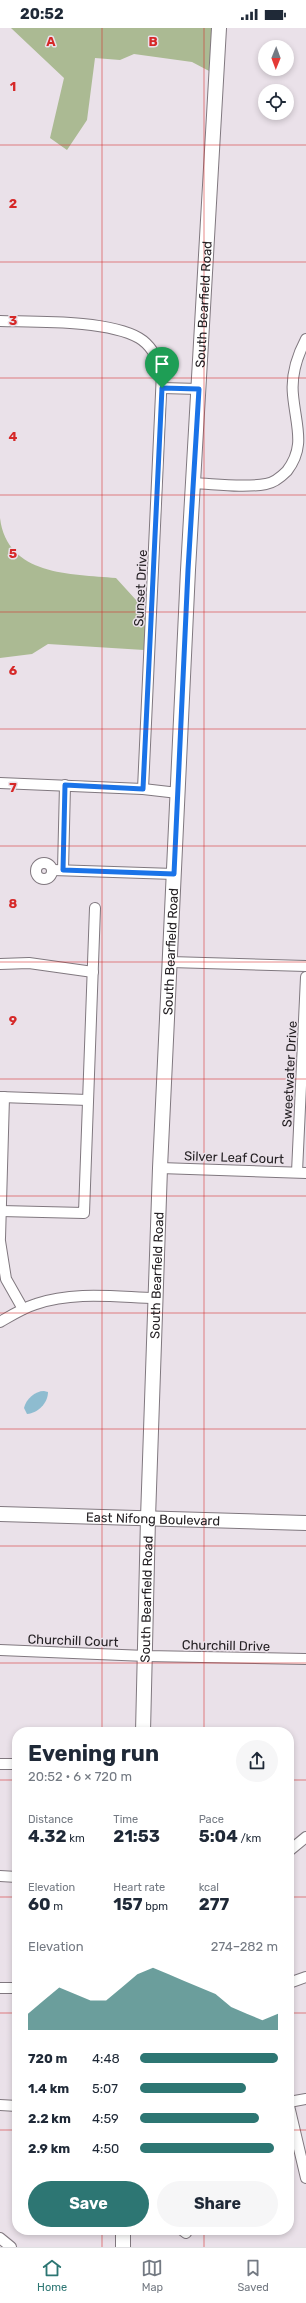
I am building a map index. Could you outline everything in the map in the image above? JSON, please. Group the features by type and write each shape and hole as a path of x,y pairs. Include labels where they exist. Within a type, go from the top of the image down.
{"street":[{"name":"South Bearfield Road","path":"143,1727 148,1518 160,1168 193,483 219,28"},
{"name":"Sunset Drive","path":"0,321 80,325 124,331 140,338 150,347 158,359 162,372 143,789"},
{"path":"193,483 268,484 295,464 302,451 303,438 293,395 294,372 300,352 306,340"},
{"path":"162,388 199,389"},
{"path":"0,783 143,789 178,793"},
{"path":"65,785 58,870 174,874"},
{"path":"1,1211 84,1213 95,908"},
{"path":"170,962 306,966"},
{"path":"0,964 29,963 93,972"},
{"name":"Sweetwater Drive","path":"302,1173 306,977"},
{"path":"0,1238 2,1097 88,1100"},
{"name":"Silver Leaf Court","path":"160,1168 302,1173"},
{"path":"0,1241 6,1279 23,1309"},
{"path":"0,1322 23,1309 57,1299 84,1296 156,1298"},
{"name":"East Nifong Boulevard","path":"0,1514 306,1523"},
{"name":"Churchill Court","path":"0,1650 146,1656"},
{"name":"Churchill Drive","path":"146,1656 306,1659"},
{"path":"0,1764 12,1764"},
{"path":"294,1846 306,1837"},
{"path":"0,1876 12,1877"},
{"path":"294,1981 306,1977"},
{"path":"0,1988 12,1988"},
{"path":"294,2101 306,2099"},
{"path":"0,2105 12,2106"},
{"path":"294,2127 306,2178"},
{"path":"122,2247 123,2235"},
{"path":"0,2238 11,2247"}],"green space":[{"path":"11,28 213,28 211,72 192,62 134,54 120,60 95,58 87,120 67,150 50,138 64,78"},
{"path":"0,518 5,537 15,551 28,561 61,573 116,578 146,611 144,650 48,644 32,654 0,658"}],"water":[{"path":"37,1392 48,1392 48,1396 42,1407 35,1412 27,1414 24,1408 31,1396"}],"route":[{"path":"162,388 199,389 188,570 174,874 63,870 65,785 143,789 162,388"}]}
